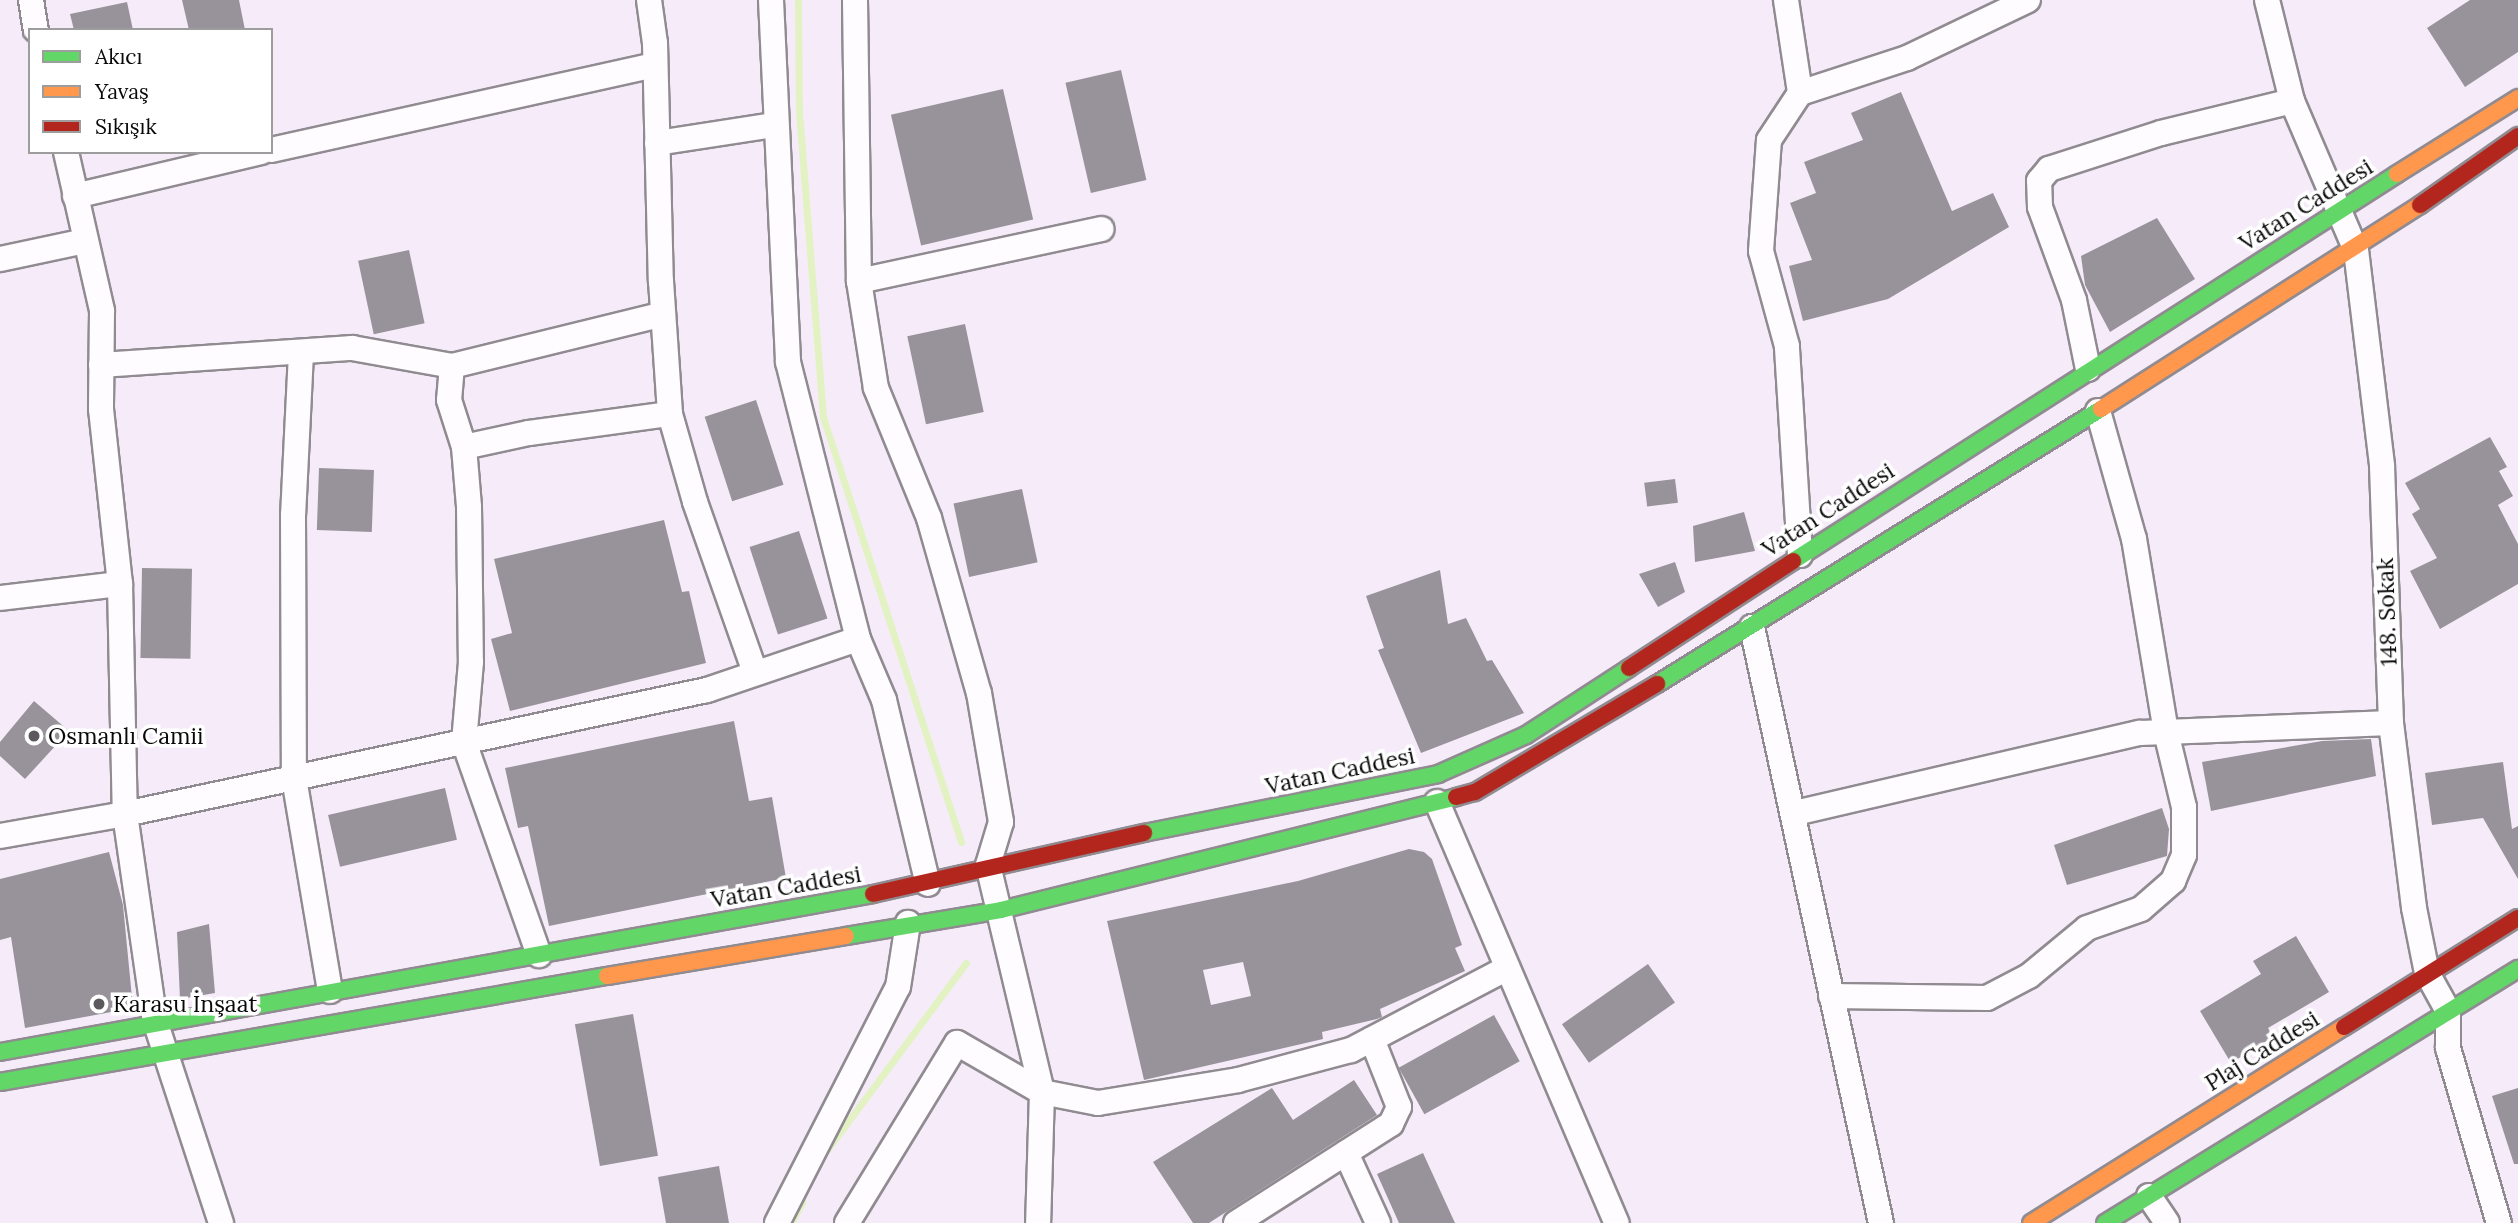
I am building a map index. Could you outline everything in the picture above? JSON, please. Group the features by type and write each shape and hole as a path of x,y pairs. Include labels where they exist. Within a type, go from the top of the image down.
{"main road":[{"name":"Vatan Caddesi","path":"0,1052 155,1021 928,884 988,865 1438,774 1525,735 2088,369 2518,98"},
{"path":"0,1082 163,1050 908,923 1002,910 1475,792 1752,627 2356,250 2518,136"},
{"name":"Plaj Caddesi","path":"2031,1223 2518,918"},
{"path":"2105,1223 2518,969"}],"street":[{"path":"32,0 36,28"},
{"path":"649,0 655,65 663,314 670,414 695,502 755,672"},
{"path":"771,0 773,124 788,362 858,639 884,700 928,884"},
{"path":"855,0 859,281 876,388 929,518 979,693 1002,822 988,865 1002,910 1042,1092 1038,1223"},
{"path":"1786,0 1800,93"},
{"path":"1800,555 1787,346 1761,251 1769,139 1800,93 1907,58 2028,0"},
{"name":"148. Sokak","path":"2267,0 2292,101 2356,250 2382,466 2391,723 2427,973"},
{"path":"273,150 655,65"},
{"path":"2088,369 2074,300 2040,206 2039,181 2049,169 2161,133 2292,101"},
{"path":"657,143 773,124"},
{"path":"66,154 102,312 101,409 120,584 125,814 155,1021 221,1223"},
{"path":"75,196 253,154"},
{"path":"859,281 1101,229"},
{"path":"0,260 85,241"},
{"path":"101,365 352,348 452,366 663,314"},
{"path":"300,353 293,515 294,778 330,991"},
{"path":"452,366 449,400 464,447 471,662 464,742 539,955"},
{"path":"1831,996 1987,998 2029,976 2087,928 2141,909 2173,881 2184,855 2183,807 2165,732 2134,539 2098,411"},
{"path":"464,447 529,433 670,414"},
{"path":"0,598 120,584"},
{"path":"1752,627 1795,813 1831,996 1881,1223"},
{"path":"0,836 125,814 707,690 858,639"},
{"path":"1795,813 2140,733 2391,723"},
{"path":"1437,802 1505,970 1616,1223"},
{"path":"777,1223 898,987 908,923"},
{"path":"847,1223 957,1043 1042,1092 1098,1103 1238,1080 1351,1050 1505,970"},
{"path":"2427,973 2448,1012 2448,1048 2499,1223"},
{"path":"1236,1223 1391,1124 1399,1107 1372,1039"},
{"path":"1346,1153 1378,1223"},
{"path":"2149,1196 2167,1223"}],"building":[{"path":"182,0 239,0 245,28 189,28"},
{"path":"2470,0 2518,0 2518,52 2465,87 2427,28"},
{"path":"127,2 133,28 74,28 70,14"},
{"path":"1121,70 1146,180 1091,193 1065,83"},
{"path":"1003,89 1033,220 921,245 891,115"},
{"path":"1901,92 1952,211 1993,193 2009,227 1888,299 1803,321 1789,266 1812,260 1790,203 1816,193 1804,162 1863,140 1851,113"},
{"path":"2157,218 2195,279 2110,332 2085,285 2081,256"},
{"path":"409,250 425,323 374,334 358,261"},
{"path":"965,324 984,412 926,424 907,336"},
{"path":"756,400 784,485 732,501 705,417"},
{"path":"2490,437 2507,467 2499,471 2513,496 2498,505 2518,544 2518,584 2440,629 2410,571 2437,558 2412,514 2420,509 2405,483"},
{"path":"319,468 374,470 372,532 317,530"},
{"path":"1675,479 1678,503 1647,507 1644,483"},
{"path":"1022,489 1038,562 969,577 954,504"},
{"path":"1744,512 1755,551 1695,562 1693,526"},
{"path":"664,520 682,592 689,591 706,663 510,711 491,639 512,633 494,559"},
{"path":"799,531 827,618 778,635 750,547"},
{"path":"1675,562 1685,592 1658,607 1639,574"},
{"path":"142,568 192,569 190,659 140,658"},
{"path":"1440,570 1448,624 1466,618 1487,661 1492,660 1524,713 1421,753 1378,650 1384,648 1366,596"},
{"name":"Osmanlı Camii","path":"34,701 69,731 25,779 0,756 0,742"},
{"path":"734,721 749,801 772,797 786,878 549,926 528,826 518,828 505,768"},
{"path":"2371,739 2376,776 2211,811 2202,762 2322,741"},
{"path":"2503,762 2512,829 2518,826 2518,879 2483,818 2432,825 2425,773"},
{"path":"445,788 457,840 340,867 328,815"},
{"path":"2162,808 2169,829 2167,856 2067,885 2054,845"},
{"path":"1409,849 1424,852 1432,859 1462,945 1455,948 1465,971 1380,1009 1382,1017 1322,1032 1323,1039 1144,1080 1107,921 1298,881","holes":["1243,962 1251,996 1211,1005 1203,970"]},
{"path":"109,852 123,905 133,1008 25,1028 11,937 0,940 0,879"},
{"path":"209,924 215,993 180,999 177,932"},
{"path":"2296,936 2329,992 2268,1028 2273,1037 2231,1063 2200,1011 2261,974 2253,961"},
{"path":"1648,964 1675,1003 1589,1063 1562,1024"},
{"path":"633,1014 658,1156 600,1166 575,1024"},
{"path":"1494,1015 1520,1061 1424,1114 1399,1068"},
{"path":"1354,1080 1377,1115 1209,1223 1193,1223 1153,1162 1272,1088 1293,1120"},
{"path":"2518,1088 2518,1164 2514,1164 2492,1096"},
{"path":"1423,1153 1455,1223 1399,1223 1377,1174"},
{"path":"719,1166 729,1223 666,1223 658,1177"}],"waterway":[{"path":"798,0 799,112 823,417 961,842"},
{"path":"827,1150 966,963"},
{"path":"791,1223 802,1202"}],"traffic: fast":[{"path":"1793,561 2397,174"},
{"path":"1657,684 2101,409"},
{"path":"1144,833 1438,774 1526,735 1629,668"},
{"path":"846,936 1001,910 1456,797"},
{"path":"0,1052 873,894"},
{"path":"2105,1223 2518,969"},
{"path":"0,1082 607,976"}],"traffic: slow":[{"path":"2397,174 2518,98"},
{"path":"2101,409 2420,205"},
{"path":"607,976 846,936"},
{"path":"2031,1223 2344,1027"}],"traffic: jam":[{"path":"2420,205 2518,136"},
{"path":"1629,668 1793,561"},
{"path":"1456,797 1475,792 1657,684"},
{"path":"873,894 1144,833"},
{"path":"2344,1027 2518,918"}],"place":[{"name":"Osmanlı Camii","path":"34,736"},
{"name":"Karasu İnşaat","path":"99,1004"}]}
